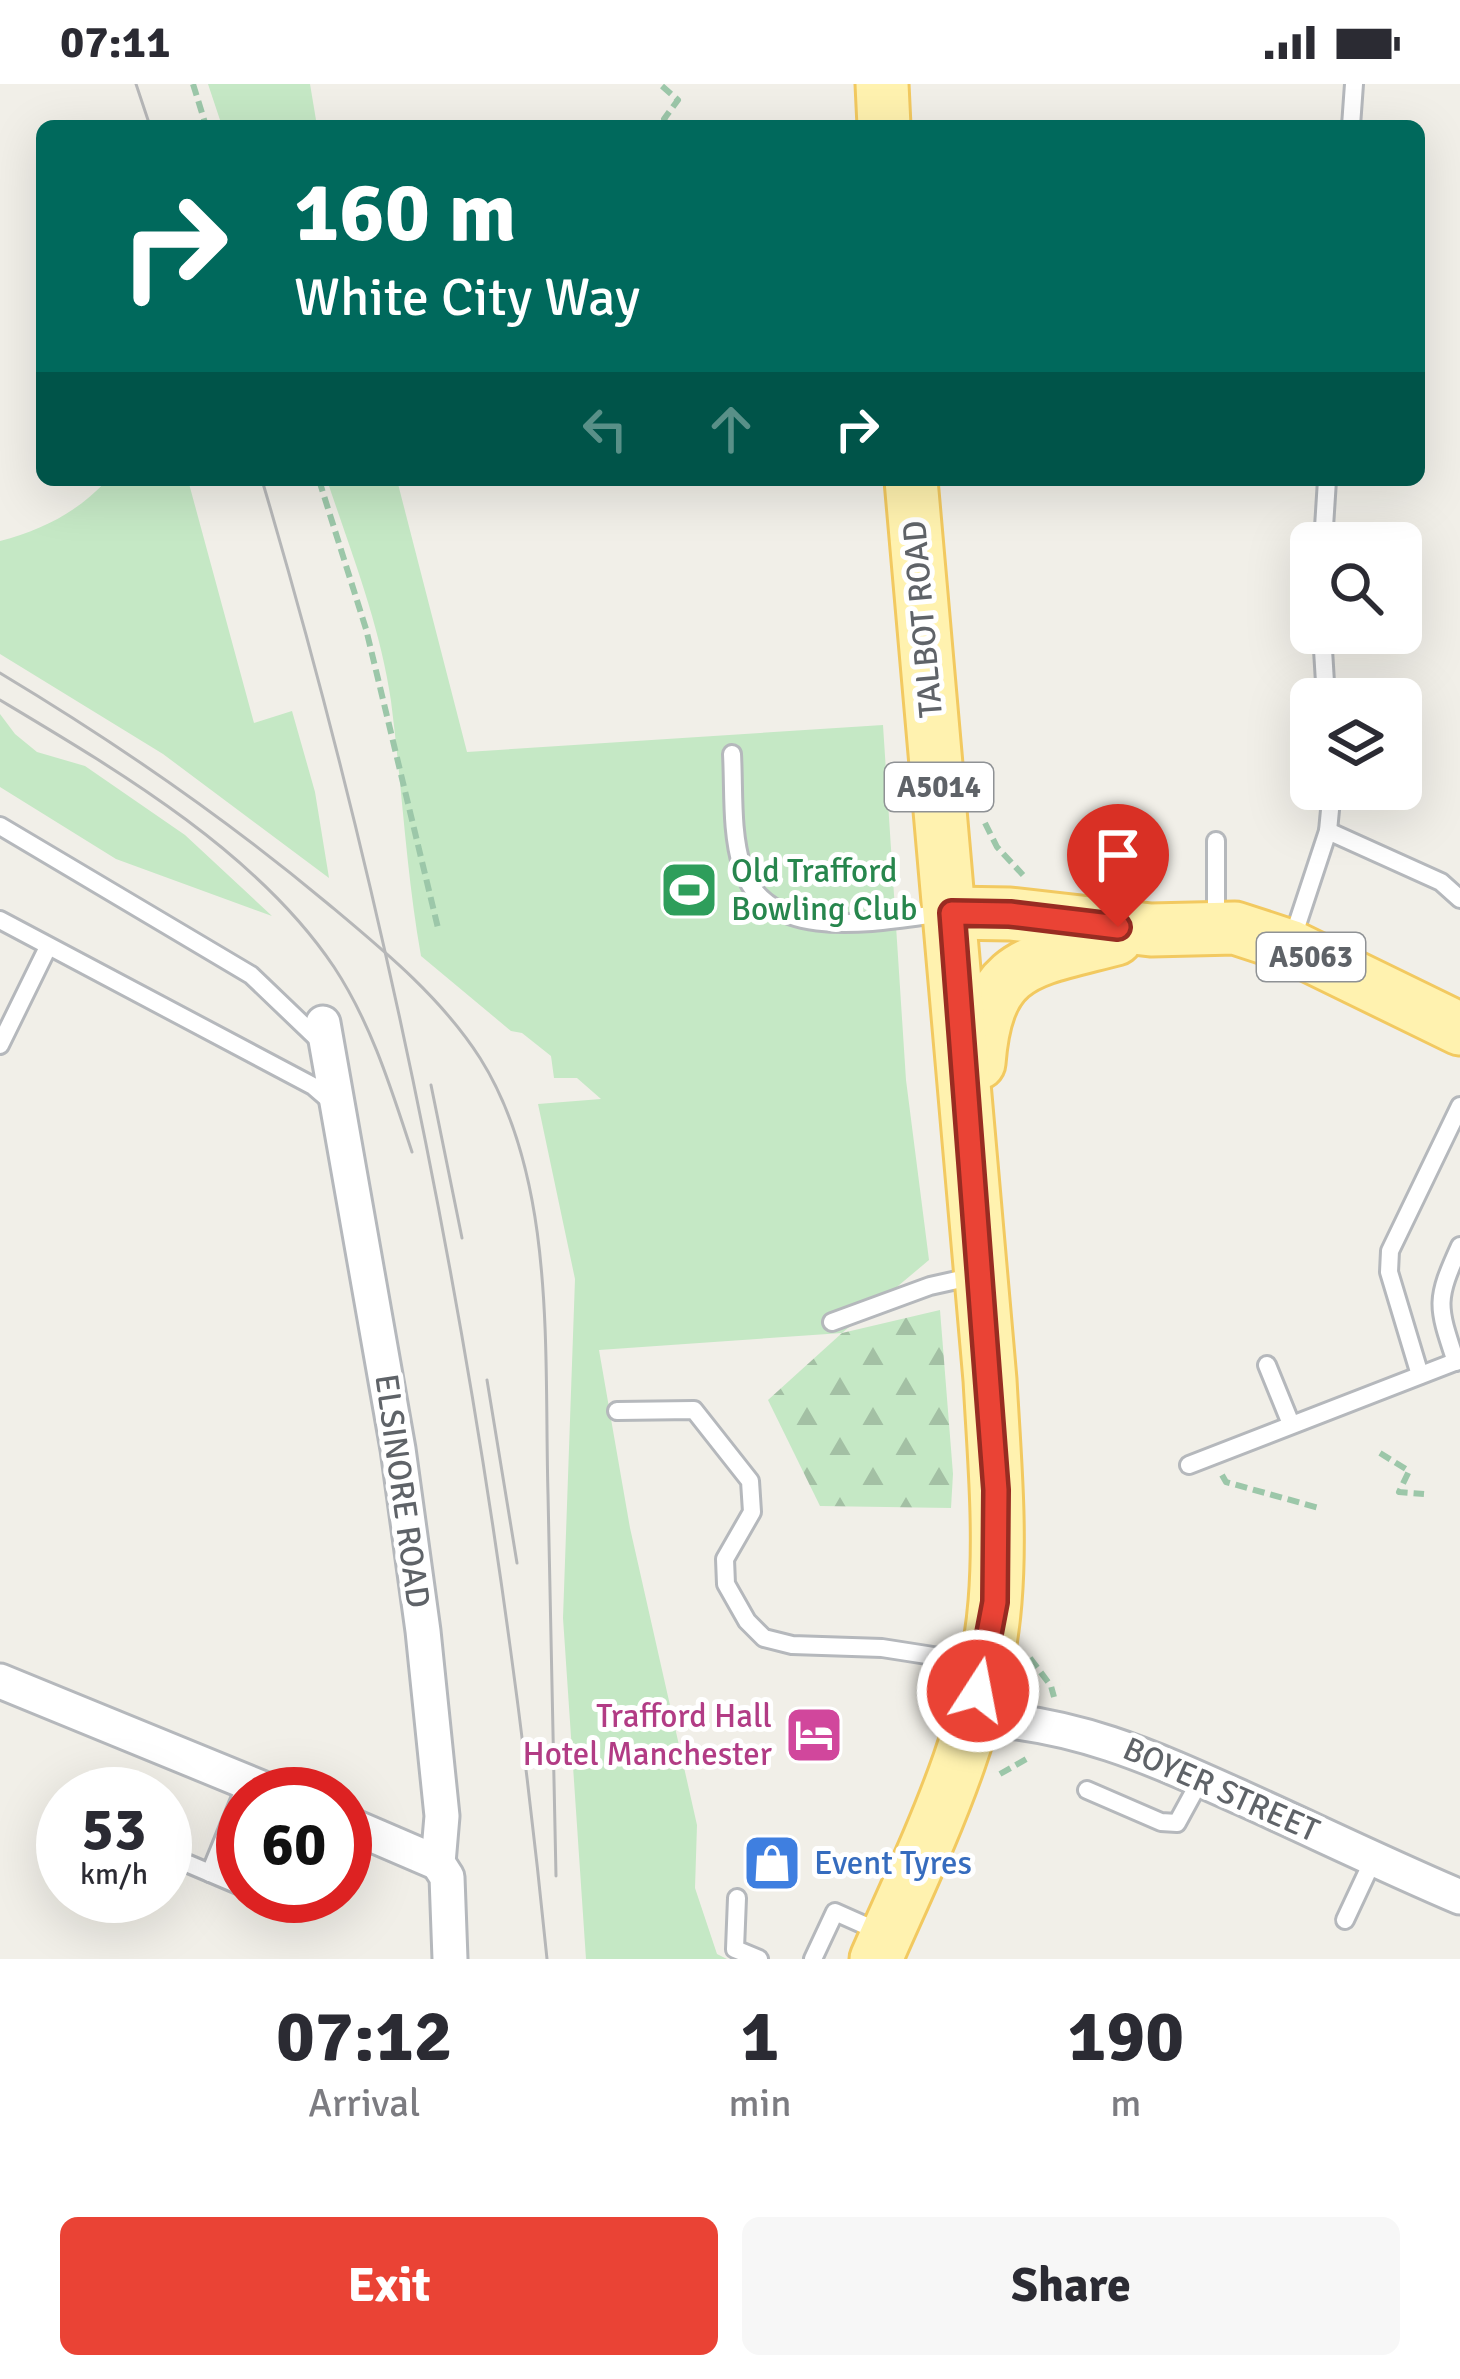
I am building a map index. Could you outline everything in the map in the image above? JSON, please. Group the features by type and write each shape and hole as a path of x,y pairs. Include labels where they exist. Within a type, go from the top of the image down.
{"main road":[{"path":"881,84 884,120"},
{"name":"TALBOT ROAD","path":"881,1947 951,1787 985,1664 995,1602 996,1490 981,1274 912,486"},
{"name":"A5063","path":"952,913 1010,914 1151,930 1216,927 1259,934 1460,1029"},
{"path":"971,1148 981,1031 997,988 1016,971 1036,962 1151,930"}],"street":[{"name":"ELSINORE ROAD","path":"325,1035 394,1427 423,1631 442,1816 438,1863 447,1877 450,1959"},
{"path":"0,1681 216,1769"},
{"name":"BOYER STREET","path":"972,1718 1088,1734 1201,1779 1460,1898"},
{"path":"372,1835 438,1863"}],"lane":[{"path":"1352,120 1354,84"},
{"path":"1324,522 1327,486"},
{"path":"732,754 742,868 752,891 768,907 802,920 866,921 952,913"},
{"path":"1290,946 1328,831 1330,810"},
{"path":"0,826 251,976 325,1035"},
{"path":"1328,831 1442,882 1460,898"},
{"path":"1216,841 1216,927"},
{"path":"0,920 313,1086 339,1108"},
{"path":"0,1045 48,947"},
{"path":"1420,1375 1389,1272 1390,1251 1460,1106"},
{"path":"1190,1465 1458,1361 1440,1314 1440,1292 1460,1246"},
{"path":"832,1322 930,1286 981,1274"},
{"path":"1267,1365 1291,1424"},
{"path":"617,1411 694,1411 750,1481 752,1512 725,1559 726,1584 747,1621 764,1639 792,1645 882,1648 985,1664"},
{"path":"1087,1790 1161,1822 1177,1823 1201,1779"},
{"path":"1345,1920 1374,1858"},
{"path":"192,1866 216,1876"},
{"path":"211,1874 216,1866"},
{"path":"736,1898 735,1949 759,1959"},
{"path":"813,1959 826,1909 881,1947"}],"path":[{"path":"193,84 204,120"},
{"path":"662,86 678,100 665,120"},
{"path":"321,486 366,629 438,928"},
{"path":"1380,1453 1408,1471 1399,1492 1424,1494"},
{"path":"1217,1469 1226,1482 1319,1508"}],"green space":[{"path":"208,84 310,84 316,120 220,120"},
{"path":"100,486 190,486 254,723 292,711 315,792 329,878 163,754 0,654 0,541 58,518"},
{"path":"329,486 399,486 467,752 883,725 906,1080 929,1260 842,1333 599,1350 630,1528 697,1825 695,1888 717,1954 727,1959 586,1959 563,1618 575,1279 538,1104 601,1099 577,1078 554,1078 551,1056 522,1033 511,1031 421,956 386,673"},
{"path":"0,714 37,752 85,766 185,835 272,916 116,859 0,787"},
{"path":"940,1310 953,1474 951,1508 820,1506 768,1400 842,1333"}],"tram line":[{"path":"136,84 148,120"},
{"path":"264,486 360,844 439,1213 501,1585 547,1959"},
{"path":"0,673 209,811 369,938 447,1015 480,1058 505,1106 523,1158 534,1213 545,1327 556,1876"},
{"path":"0,700 182,817 225,850 302,925 359,1011 412,1152"},
{"path":"431,1085 462,1238"},
{"path":"487,1380 517,1563"}],"place":[{"name":"Old Trafford Bowling Club","path":"689,890"},
{"name":"Trafford Hall Hotel Manchester","path":"814,1735"},
{"name":"Event Tyres","path":"772,1863"}],"route":[{"path":"978,1691 995,1602 996,1490 952,913 1010,914 1118,927"}]}
